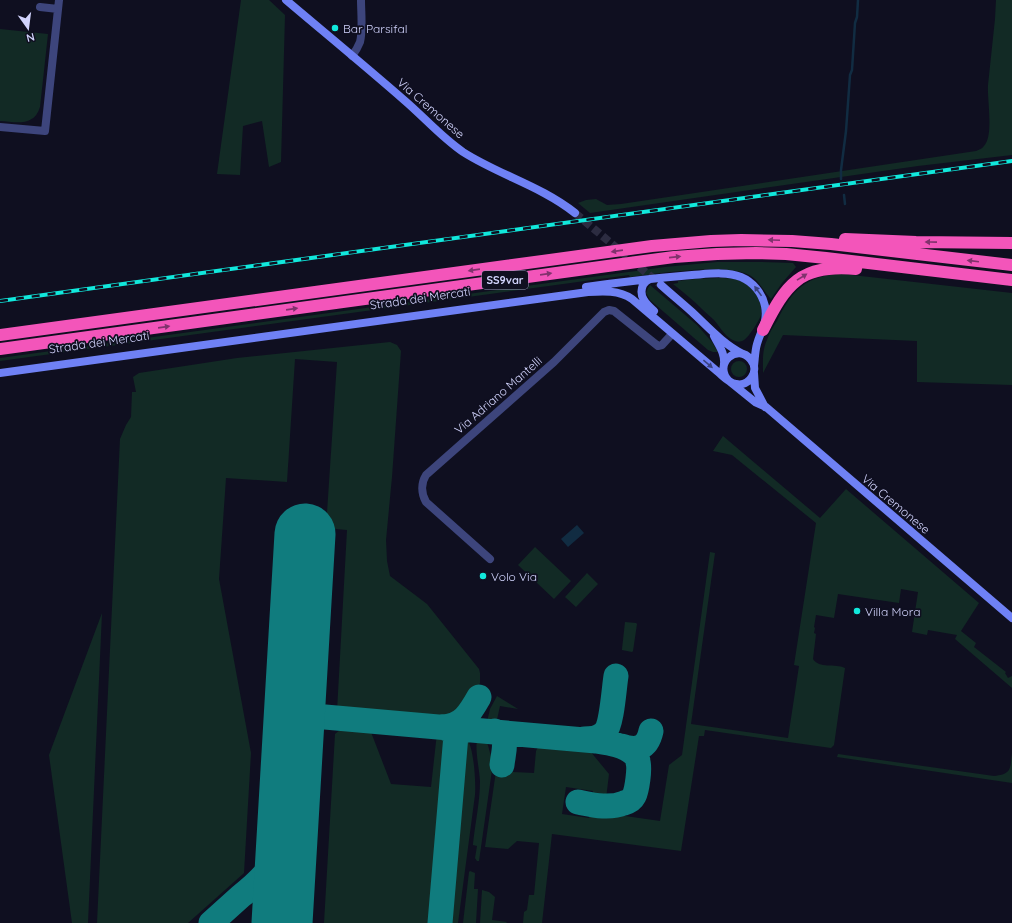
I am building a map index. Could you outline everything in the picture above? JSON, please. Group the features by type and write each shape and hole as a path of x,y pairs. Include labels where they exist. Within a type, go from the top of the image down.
{"highway":[{"path":"792,241 837,239 1012,243"},
{"name":"SS9var","path":"0,335 652,246 711,240 792,241 1012,265"},
{"name":"SS9var","path":"0,349 639,261 694,255 756,253 806,256 1012,281"},
{"path":"763,330 782,296 790,287 804,276 819,270 830,268 849,268 968,281 1012,281"}],"street":[{"path":"0,127 45,131 59,0"},
{"name":"Via Cremonese","path":"286,0 406,101 457,148 478,161 548,195 575,213"},
{"path":"352,56 360,42 361,0"},
{"path":"40,8 58,9"},
{"name":"Strada dei Mercati","path":"0,367 651,278 715,274 742,277 755,286 763,299 766,317 756,348 754,370"},
{"path":"651,278 642,286 641,293 644,301 673,329 687,346"},
{"name":"Via Cremonese","path":"661,286 734,350 749,357 753,362 755,390 766,407"},
{"name":"Strada dei Mercati","path":"0,373 595,292 614,292 629,297 729,381"},
{"name":"Via Adriano Mantelli","path":"490,559 426,502 422,491 423,482 426,475 554,362 604,312 609,310 616,313 658,346 662,345 672,334"},
{"name":"Via Cremonese","path":"709,329 722,351 724,359 724,372 729,381 755,402 766,407 1012,618"},
{"path":"724,365 727,359 732,355 739,353 746,355"},
{"path":"729,381 738,384 747,382 752,377 754,370"}],"green space":[{"path":"241,0 269,0 285,15 281,162 269,167 262,121 243,126 240,175 217,174"},
{"path":"996,0 1012,0 1012,155 918,166 590,213 578,203 596,199 607,205 621,204 976,151 983,147 989,134 988,85"},
{"path":"0,29 48,34 40,107 33,118 24,122 0,121"},
{"path":"717,262 793,263 796,267 771,299 754,278 740,272 710,269 630,277 629,275 0,361 0,358 665,267"},
{"path":"843,274 1012,293 1012,385 917,382 917,341 783,335 763,373 765,344 771,330 788,301 802,286 810,281 819,277"},
{"path":"695,279 735,279 745,283 753,290 759,299 761,315 754,329 743,341 738,342 732,340 692,299 673,284 678,283 678,281"},
{"path":"650,285 697,325 712,342 718,352 708,350 650,300 646,293"},
{"path":"390,342 397,345 401,351 386,540 387,561 390,576 427,604 479,669 480,683 463,710 455,718 449,720 337,711 347,530 326,528 337,362 295,359 287,482 226,478 219,579 251,753 244,873 188,923 97,923 120,439 131,417 132,392 136,392 133,377 139,373 237,358"},
{"path":"736,361 742,361 747,366 745,375 742,377 736,377 731,372 731,366"},
{"path":"723,436 820,518 846,489 979,603 961,631 976,643 974,647 1006,672 1005,673 1008,678 1012,676 1012,688 955,639 957,635 928,630 927,635 912,632 918,592 901,589 899,603 838,594 834,618 816,615 814,633 816,634 813,659 819,664 845,668 834,745 831,748 705,730 704,736 699,736 681,851 552,834 542,923 523,923 524,912 527,910 529,895 534,895 539,843 517,841 508,849 485,847 496,771 534,773 536,751 538,747 590,751 609,774 606,799 592,797 593,791 566,787 562,814 589,818 590,811 660,821 669,765 682,755 710,552 715,553 691,724 788,738 799,666 794,665 816,523 732,455 713,451"},
{"path":"535,547 571,581 554,599 518,565"},
{"path":"587,573 598,584 576,607 565,597"},
{"path":"102,613 88,923 72,923 49,755"},
{"path":"625,622 637,624 632,652 622,650"},
{"path":"497,696 518,709 500,706 496,724 488,723 490,709"},
{"path":"346,725 369,727 391,784 431,787 437,733 449,734 453,742 437,923 324,923 335,734"},
{"path":"459,736 467,739 471,750 475,774 475,795 458,923 443,923"},
{"path":"477,737 486,738 492,760 490,770 492,770 479,861 475,858 477,846 473,845 480,789 476,749"},
{"path":"1012,753 1012,783 837,757 838,754 994,776 1004,774 1009,770"},
{"path":"469,872 475,873 474,889 478,889 476,923 463,923"},
{"path":"482,890 489,892 495,897 492,920 507,922 506,923 480,923"}],"water":[{"path":"577,525 584,533 568,547 561,539"}],"waterway":[{"path":"841,179 858,0"},
{"path":"844,195 845,204"}],"taxiway":[{"path":"584,739 598,737 605,732 611,714 616,676"},
{"path":"442,727 455,725 465,718 479,697"},
{"path":"293,742 296,731 303,723 313,718 325,717 596,741 621,746 635,756 639,765 635,793 631,800 613,806 578,802"},
{"path":"440,923 456,735 453,731 442,727"},
{"path":"495,731 500,733 504,741 502,765"},
{"path":"621,746 627,748 640,747 647,742 651,731"},
{"path":"211,923 256,883 277,858 282,845 289,804"}],"runway":[{"path":"282,923 305,534"}],"tunnel":[{"path":"575,213 661,285"}],"railway":[{"path":"0,301 1012,161"}],"place":[{"name":"Bar Parsifal","path":"335,28"},
{"name":"Volo Via","path":"483,576"},
{"name":"Villa Mora","path":"857,611"}]}
